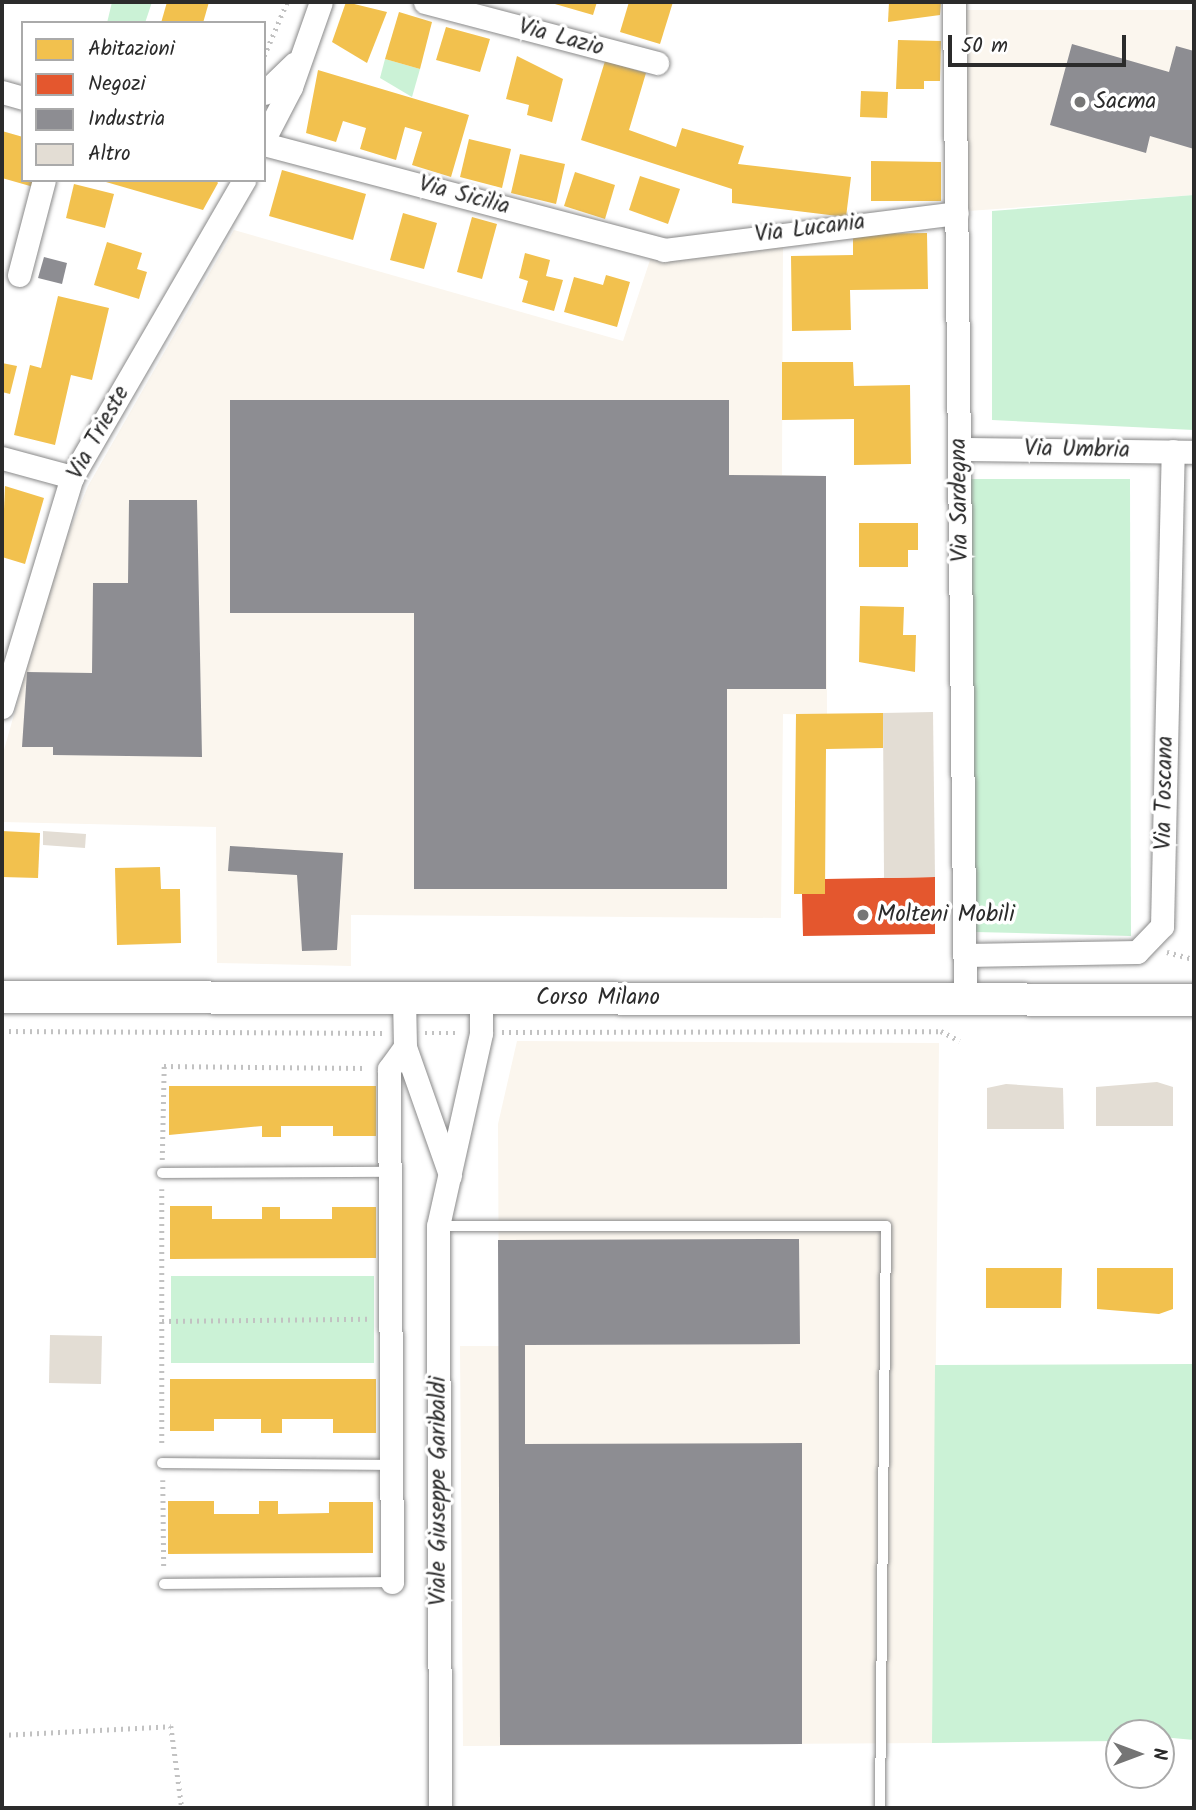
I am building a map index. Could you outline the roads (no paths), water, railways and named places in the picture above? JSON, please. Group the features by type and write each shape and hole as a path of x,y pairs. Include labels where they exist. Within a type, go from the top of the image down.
{"main road":[{"name":"Corso Milano","path":"2,997 1194,1000"}],"street":[{"path":"266,138 291,87 298,58 321,2"},
{"name":"Via Lazio","path":"425,2 657,63"},
{"name":"Via Sardegna","path":"954,2 965,999"},
{"path":"266,91 298,58"},
{"path":"2,92 21,97"},
{"name":"Via Sicilia","path":"266,143 664,250"},
{"path":"19,275 43,182"},
{"name":"Via Trieste","path":"2,707 72,477 243,182"},
{"name":"Via Lucania","path":"664,250 957,213"},
{"name":"Via Umbria","path":"959,449 1184,452"},
{"name":"Via Toscana","path":"965,955 1137,952 1151,943 1162,926 1184,452"},
{"path":"2,458 72,477"},
{"path":"404,998 405,1047 450,1175"},
{"name":"Viale Giuseppe Garibaldi","path":"440,1808 438,1226 481,1033 481,998"},
{"name":"Viale Giuseppe Garibaldi","path":"393,1583 389,1069 405,1047"}],"lane":[{"path":"162,1173 390,1172"},
{"path":"438,1226 886,1226 880,1808"},
{"name":"Viale Giuseppe Garibaldi","path":"162,1463 392,1465"},
{"name":"Viale Giuseppe Garibaldi","path":"164,1584 393,1583"}],"place":[{"name":"Sacma","path":"1080,102"},
{"name":"Molteni Mobili","path":"863,915"}]}
